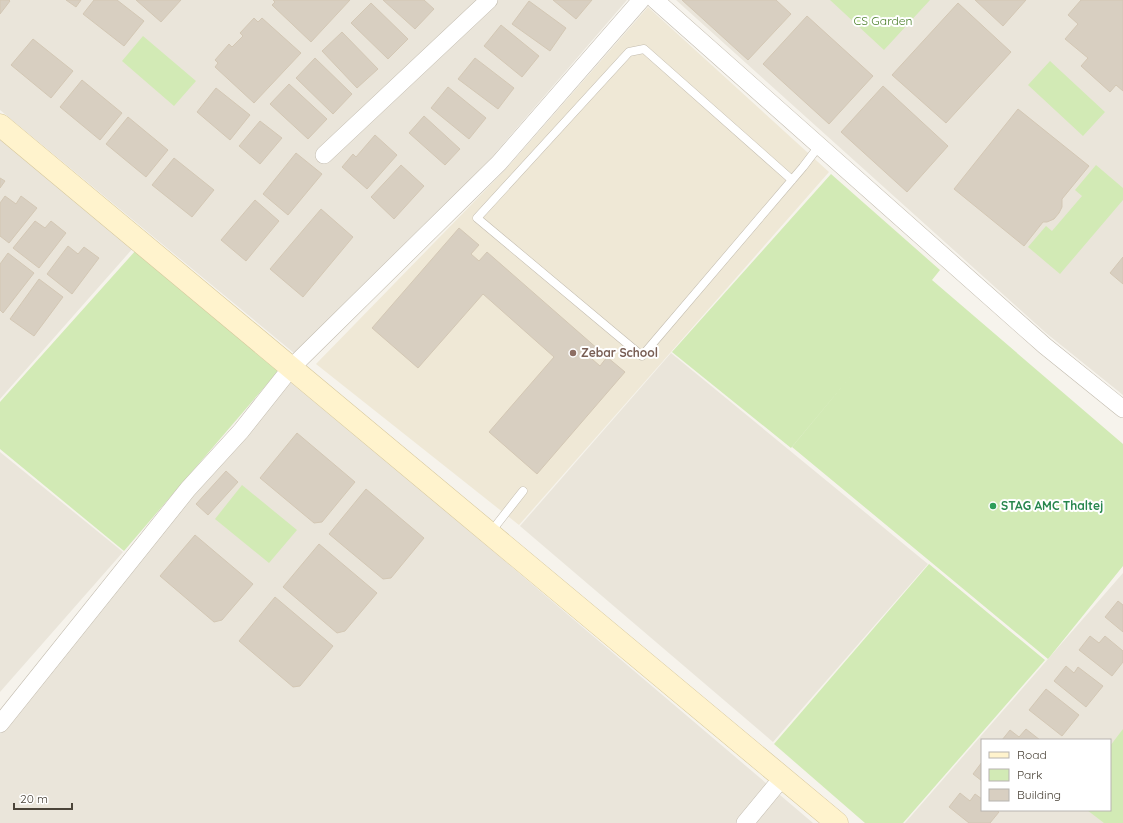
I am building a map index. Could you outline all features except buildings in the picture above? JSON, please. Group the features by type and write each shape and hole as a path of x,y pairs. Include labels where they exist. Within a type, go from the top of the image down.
{"street":[{"path":"324,154 489,0"},
{"path":"0,724 188,489 241,431 291,368 499,163 642,0"},
{"path":"655,0 1045,346 1123,409"},
{"path":"0,125 837,823"},
{"path":"745,823 782,778"}],"lane":[{"path":"792,180 644,49 629,52 477,218 642,356 792,180 819,146"},
{"path":"490,534 523,491"}],"shaded area":[{"path":"0,0 627,0 491,158 294,353 0,110"},
{"path":"676,0 1123,0 1123,395 1046,333"},
{"path":"648,7 829,172 519,525 316,364 507,168"},
{"path":"0,136 134,247 0,399"},
{"path":"671,353 928,564 773,742 520,526"},
{"path":"292,380 813,823 0,823 0,717"},
{"path":"0,452 123,552 0,692"},
{"path":"1123,573 1123,823 905,823"}],"green space":[{"name":"CS Garden","path":"830,0 930,0 884,50"},
{"path":"143,36 196,81 174,106 122,61"},
{"path":"1050,61 1105,112 1083,136 1028,85"},
{"path":"1096,165 1123,188 1123,200 1060,274 1028,247 1046,226 1052,231 1082,196 1075,190"},
{"name":"STAG AMC Thaltej","path":"831,174 940,270 932,280 1123,444 1123,566 1048,659 792,447 855,371 791,448 672,352"},
{"path":"137,249 280,369 124,551 0,449 0,402"},
{"path":"242,485 297,530 269,563 215,519"},
{"path":"929,564 1045,660 903,823 865,823 774,744"},
{"path":"1123,729 1123,823 1104,823 1088,811 1111,811 1111,745"}],"place":[{"name":"Zebar School","path":"573,353"},
{"name":"STAG AMC Thaltej","path":"993,506"}]}
